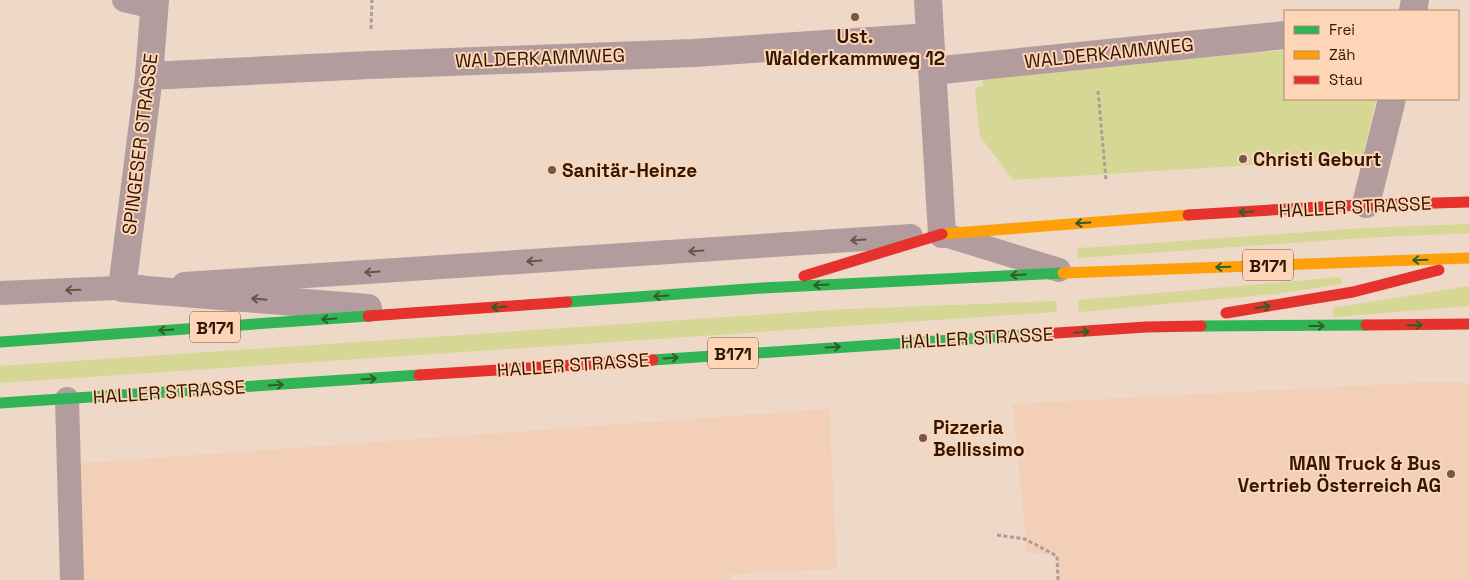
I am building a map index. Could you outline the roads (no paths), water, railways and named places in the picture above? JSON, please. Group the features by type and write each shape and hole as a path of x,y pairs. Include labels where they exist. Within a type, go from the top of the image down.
{"main road":[{"name":"HALLER STRASSE","path":"942,234 1366,204 1469,202"},
{"path":"762,288 942,234"},
{"name":"HALLER STRASSE","path":"0,342 762,288 1067,272 1469,258"},
{"name":"HALLER STRASSE","path":"1146,327 1353,292 1469,262"},
{"name":"HALLER STRASSE","path":"0,403 1146,327 1469,324"}],"street":[{"path":"928,0 942,234"},
{"name":"SPINGESER STRASSE","path":"122,288 149,76 155,4"},
{"name":"WALDERKAMMWEG","path":"932,71 1284,35"},
{"name":"WALDERKAMMWEG","path":"149,76 360,65 694,53 930,38"},
{"path":"1366,204 1392,100"},
{"name":"HALLER STRASSE","path":"122,288 430,312"}],"lane":[{"path":"124,0 155,4"},
{"name":"HALLER STRASSE","path":"122,288 942,234 1067,272"},
{"path":"0,293 122,288"},
{"path":"66,400 72,580"}],"place":[{"name":"Ust. Walderkammweg 12","path":"855,17"},
{"name":"Christi Geburt","path":"1243,159"},
{"name":"Sanitär-Heinze","path":"552,170"},
{"name":"Pizzeria Bellissimo","path":"923,438"},
{"name":"MAN Truck & Bus Vertrieb Österreich AG","path":"1451,474"}]}
